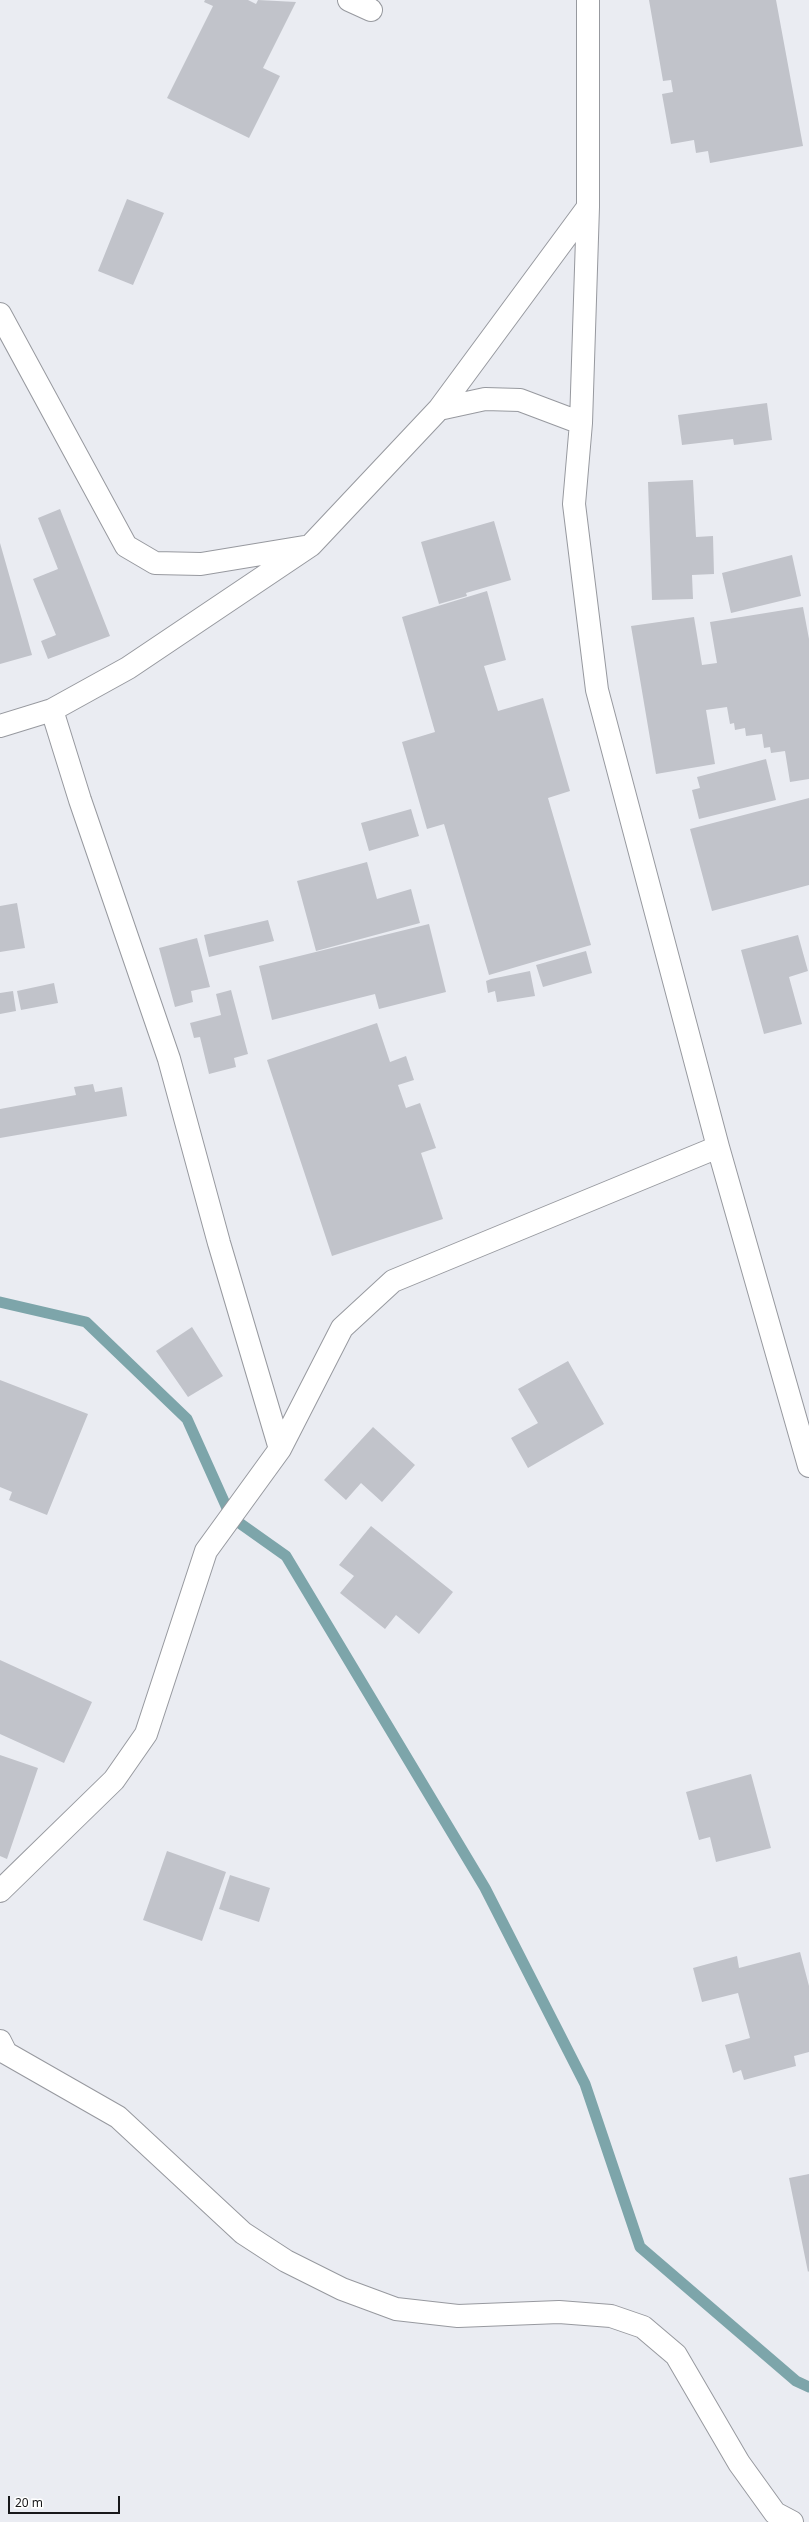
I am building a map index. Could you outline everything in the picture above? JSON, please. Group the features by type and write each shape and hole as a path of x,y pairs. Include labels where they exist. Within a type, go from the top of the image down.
{"street":[{"path":"349,0 371,10"},
{"path":"588,0 588,208 581,423 574,504 596,690 718,1147 809,1466"},
{"path":"0,726 52,710 128,668 311,545 439,409 588,208"},
{"path":"0,314 126,546 155,563 201,564 311,545"},
{"path":"439,409 486,398 520,400 581,423"},
{"path":"52,710 80,800 169,1059 219,1243 280,1449"},
{"path":"0,1891 114,1780 146,1734 206,1551 259,1480 280,1449 342,1328 393,1281 718,1147"},
{"path":"2,2050 118,2117 243,2233 286,2261 342,2289 396,2309 458,2316 559,2312 611,2316 644,2327 676,2355 740,2463 775,2513 792,2522"}],"building":[{"path":"205,0 248,0 256,4 258,0 296,2 263,68 280,76 249,138 167,98 213,6 204,2"},
{"path":"649,0 776,0 803,146 710,163 708,151 696,153 694,140 671,144 662,94 673,92 671,80 663,81"},
{"path":"127,199 164,213 133,285 98,271"},
{"path":"767,403 772,440 734,445 733,439 682,445 678,415"},
{"path":"693,480 696,537 713,536 714,574 692,575 693,599 652,600 648,482"},
{"path":"60,509 110,636 48,659 41,641 56,635 33,579 58,569 38,518"},
{"path":"494,521 511,580 466,593 467,596 439,604 421,542"},
{"path":"0,543 32,655 0,664"},
{"path":"792,555 801,596 731,613 722,573"},
{"path":"487,591 506,660 484,666 498,711 543,698 570,791 548,798 591,945 489,975 444,824 427,829 402,742 435,732 402,617"},
{"path":"803,607 809,639 809,779 790,782 785,751 771,753 770,747 764,748 762,734 746,736 745,728 735,730 734,723 730,724 727,707 706,710 715,764 656,774 631,626 694,617 702,665 717,663 710,622"},
{"path":"766,759 776,800 699,819 692,790 700,788 697,777"},
{"path":"809,798 809,885 712,911 690,829"},
{"path":"411,809 419,836 369,851 361,823"},
{"path":"367,862 377,899 411,889 420,923 316,951 297,881"},
{"path":"17,903 25,948 0,952 0,906"},
{"path":"268,920 274,941 209,957 204,935"},
{"path":"429,924 446,992 379,1009 375,994 272,1020 259,966"},
{"path":"798,935 808,971 789,977 802,1024 764,1034 741,950"},
{"path":"197,938 210,987 191,991 193,1002 175,1007 159,948"},
{"path":"586,951 592,973 543,987 536,965"},
{"path":"530,971 535,996 497,1002 495,991 488,993 486,981"},
{"path":"54,983 58,1003 21,1010 17,991"},
{"path":"231,990 248,1054 234,1058 236,1067 209,1074 200,1037 194,1038 190,1023 221,1015 216,994"},
{"path":"13,991 16,1011 0,1014 0,993"},
{"path":"377,1023 390,1062 406,1056 414,1080 398,1085 406,1108 420,1103 436,1148 421,1153 443,1219 332,1256 267,1060"},
{"path":"93,1084 95,1092 122,1087 127,1116 0,1138 0,1109 76,1095 74,1087"},
{"path":"192,1327 223,1376 188,1397 156,1351"},
{"path":"568,1361 604,1424 528,1468 511,1438 538,1423 518,1389"},
{"path":"0,1380 88,1414 47,1515 9,1500 12,1492 0,1487"},
{"path":"373,1427 415,1465 382,1502 361,1483 346,1500 324,1480"},
{"path":"371,1526 453,1592 419,1634 396,1615 385,1629 340,1593 354,1576 339,1565"},
{"path":"0,1660 92,1702 64,1763 0,1734"},
{"path":"0,1755 38,1768 7,1859 0,1856"},
{"path":"751,1774 771,1848 716,1862 710,1837 699,1840 686,1792"},
{"path":"167,1851 226,1872 202,1941 143,1920"},
{"path":"230,1875 270,1888 259,1922 219,1909"},
{"path":"800,1952 809,1986 809,2052 794,2056 796,2066 744,2080 741,2070 733,2073 725,2045 750,2038 738,1993 702,2002 693,1968 737,1956 739,1968"},
{"path":"809,2174 809,2271 808,2272 789,2178"}],"waterway":[{"path":"0,1302 86,1322 187,1419 231,1517 286,1556 485,1888 585,2084 640,2247 796,2381 809,2387"}]}
